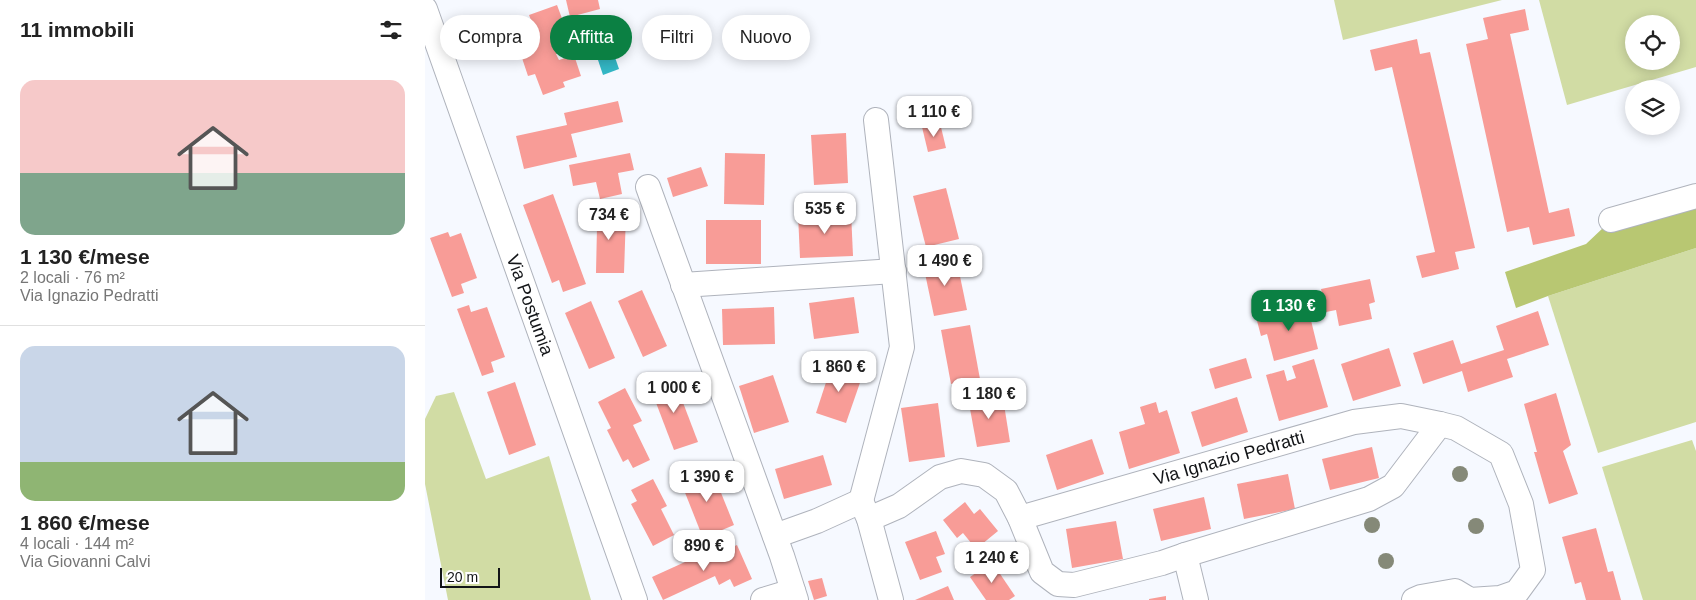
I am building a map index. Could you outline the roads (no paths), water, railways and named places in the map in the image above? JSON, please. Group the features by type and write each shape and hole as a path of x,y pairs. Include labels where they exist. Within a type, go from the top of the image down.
{"street":[{"name":"Via Postumia","path":"425,9 635,600"},
{"path":"876,120 902,347 865,510 891,600"},
{"path":"649,187 795,596 763,600"},
{"path":"1611,220 1696,196"},
{"path":"683,285 894,271"},
{"name":"Via Ignazio Pedratti","path":"1020,518 1354,422 1401,416 1456,428 1501,454 1521,504 1533,570 1517,592 1500,598 1470,600"},
{"path":"775,536 817,521 865,510 899,506 940,477 961,472 984,475 1007,491 1042,572 1058,584 1073,586 1162,563 1369,499 1393,486 1440,424"},
{"path":"1185,555 1196,600"},
{"path":"1414,600 1421,596 1455,591 1470,600"}],"water":[{"path":"598,60 616,60 619,69 603,75"}]}
